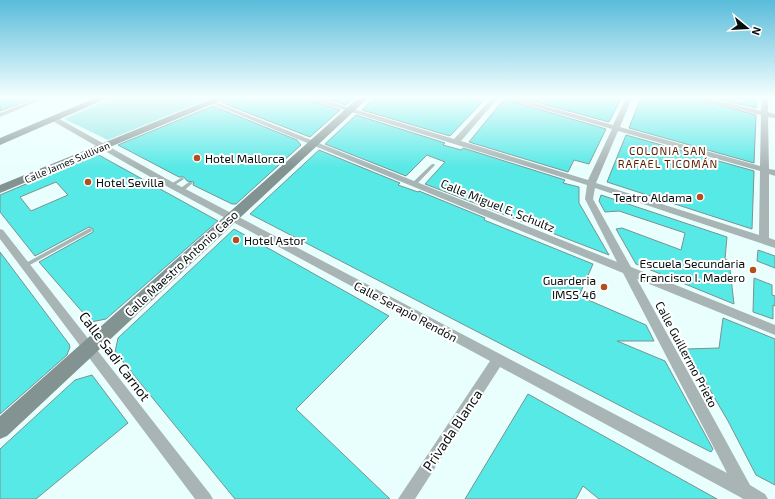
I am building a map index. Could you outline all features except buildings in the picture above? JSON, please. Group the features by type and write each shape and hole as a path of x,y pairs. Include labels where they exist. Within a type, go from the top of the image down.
{"main road":[{"path":"0,142 48,121"},
{"name":"Calle James Sullivan","path":"0,189 164,121"},
{"name":"Calle Maestro Antonio Caso","path":"0,430 230,217 337,121"}],"street":[{"name":"Calle Serapio Rendón","path":"57,121 176,188 747,495 760,499"},
{"name":"Calle Miguel E. Schultz","path":"257,121 775,330"},
{"path":"386,121 591,184 775,244"},
{"path":"455,143 474,121"},
{"path":"592,121 775,173"},
{"name":"Calle Guillermo Prieto","path":"619,121 591,184 589,199 747,495"},
{"path":"764,241 765,121"},
{"name":"Calle Sadi Carnot","path":"0,232 205,499"},
{"name":"Privada Blanca","path":"406,499 498,360"}],"lane":[{"path":"414,184 433,165"},
{"path":"176,188 182,179"},
{"path":"176,188 191,183"},
{"path":"26,265 90,230"}],"shaded area":[{"path":"69,121 154,121 108,140"}],"place":[{"name":"Hotel Mallorca","path":"197,158"},
{"name":"Hotel Sevilla","path":"88,182"},
{"name":"Teatro Aldama","path":"700,197"},
{"name":"Hotel Astor","path":"236,240"},
{"name":"Escuela Secundaria Francisco I. Madero","path":"753,270"},
{"name":"Guarderia IMSS 46","path":"604,287"}],"district":[{"name":"COLONIA SAN RAFAEL TICOMÁN","path":"668,156"}]}
